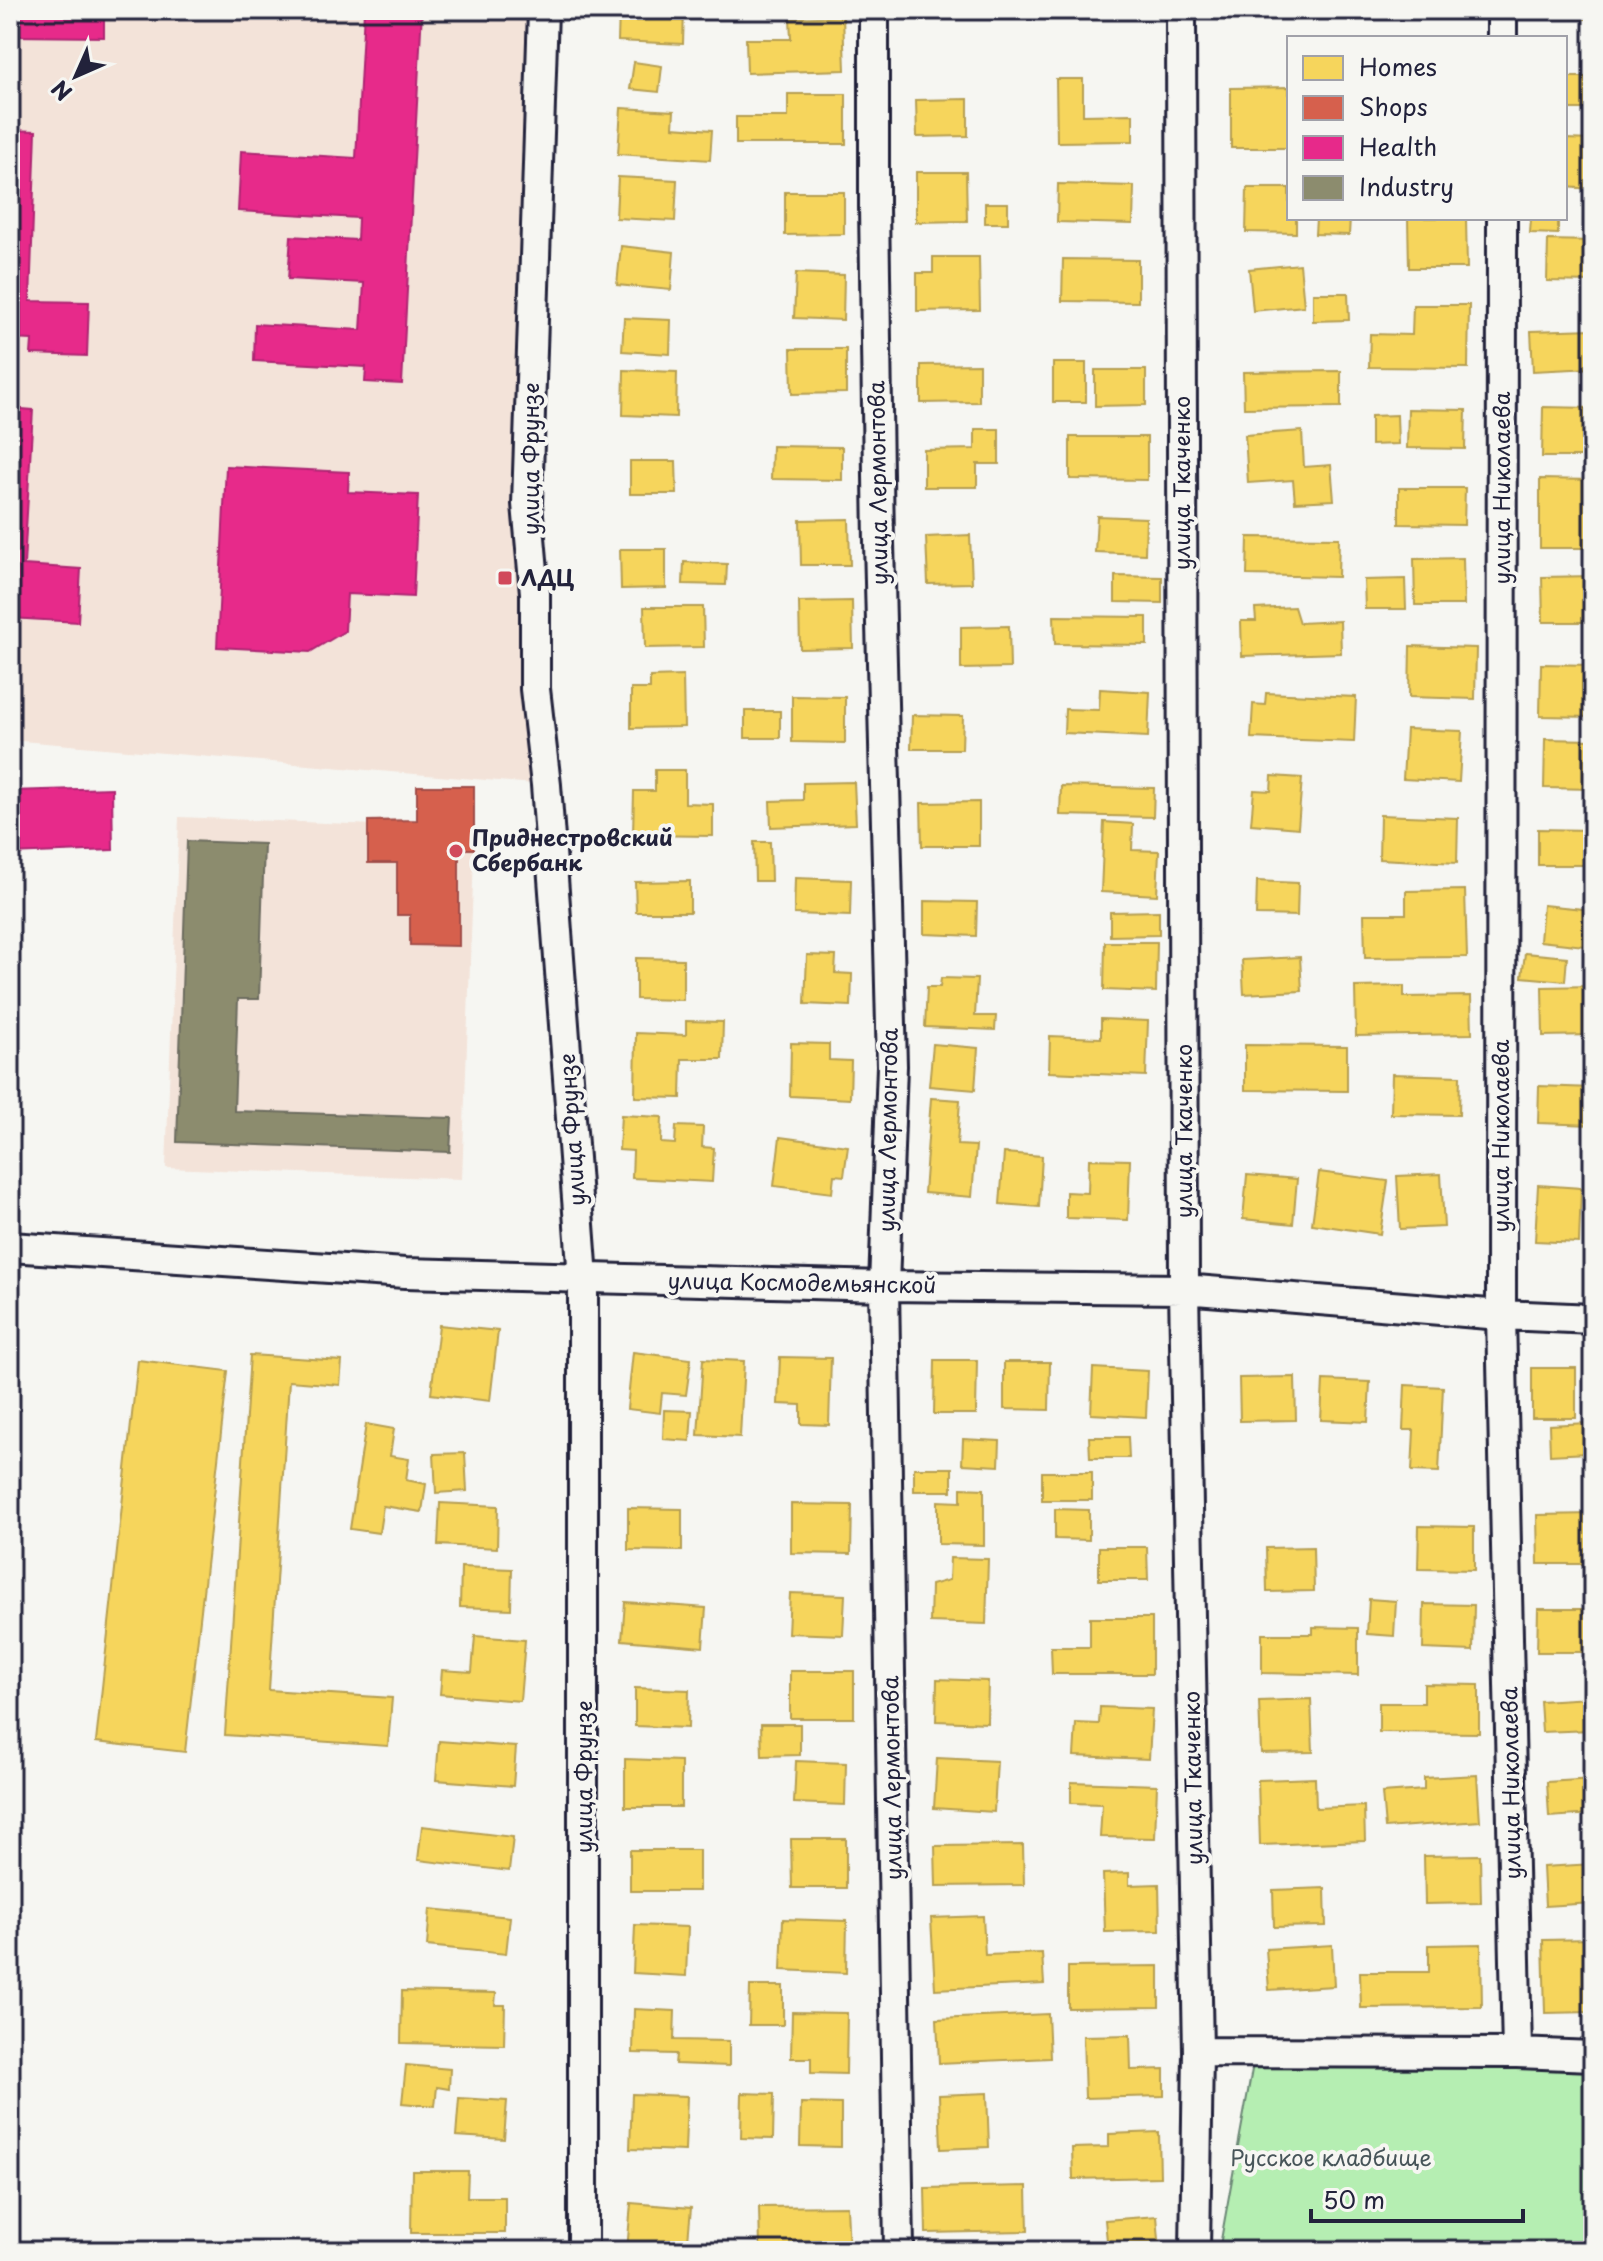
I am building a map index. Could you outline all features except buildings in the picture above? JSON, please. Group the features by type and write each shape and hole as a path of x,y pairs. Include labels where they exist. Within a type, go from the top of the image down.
{"street":[{"name":"улица Фрунзе","path":"543,10 527,504 535,593 535,689 546,785 583,1278 583,2251"},
{"name":"улица Лермонтова","path":"874,10 879,510 892,1066 884,1286 899,2251"},
{"name":"улица Ткаченко","path":"1181,10 1184,1289 1198,2052 1195,2251"},
{"path":"1502,10 1502,36"},
{"name":"улица Николаева","path":"1502,220 1501,1315 1517,2053"},
{"name":"улица Космодемьянской","path":"10,1247 405,1273 884,1286 1184,1289 1501,1315 1593,1319"},
{"path":"1198,2052 1593,2056"}],"shaded area":[{"path":"10,10 539,10 546,785 10,740"},
{"path":"179,817 475,829 462,1179 166,1168"}],"green space":[{"name":"Русское кладбище","path":"1253,2064 1593,2069 1593,2251 1219,2251"}],"place":[{"name":"ЛДЦ","path":"505,578"},
{"name":"Приднестровский Сбербанк","path":"456,851"}]}
